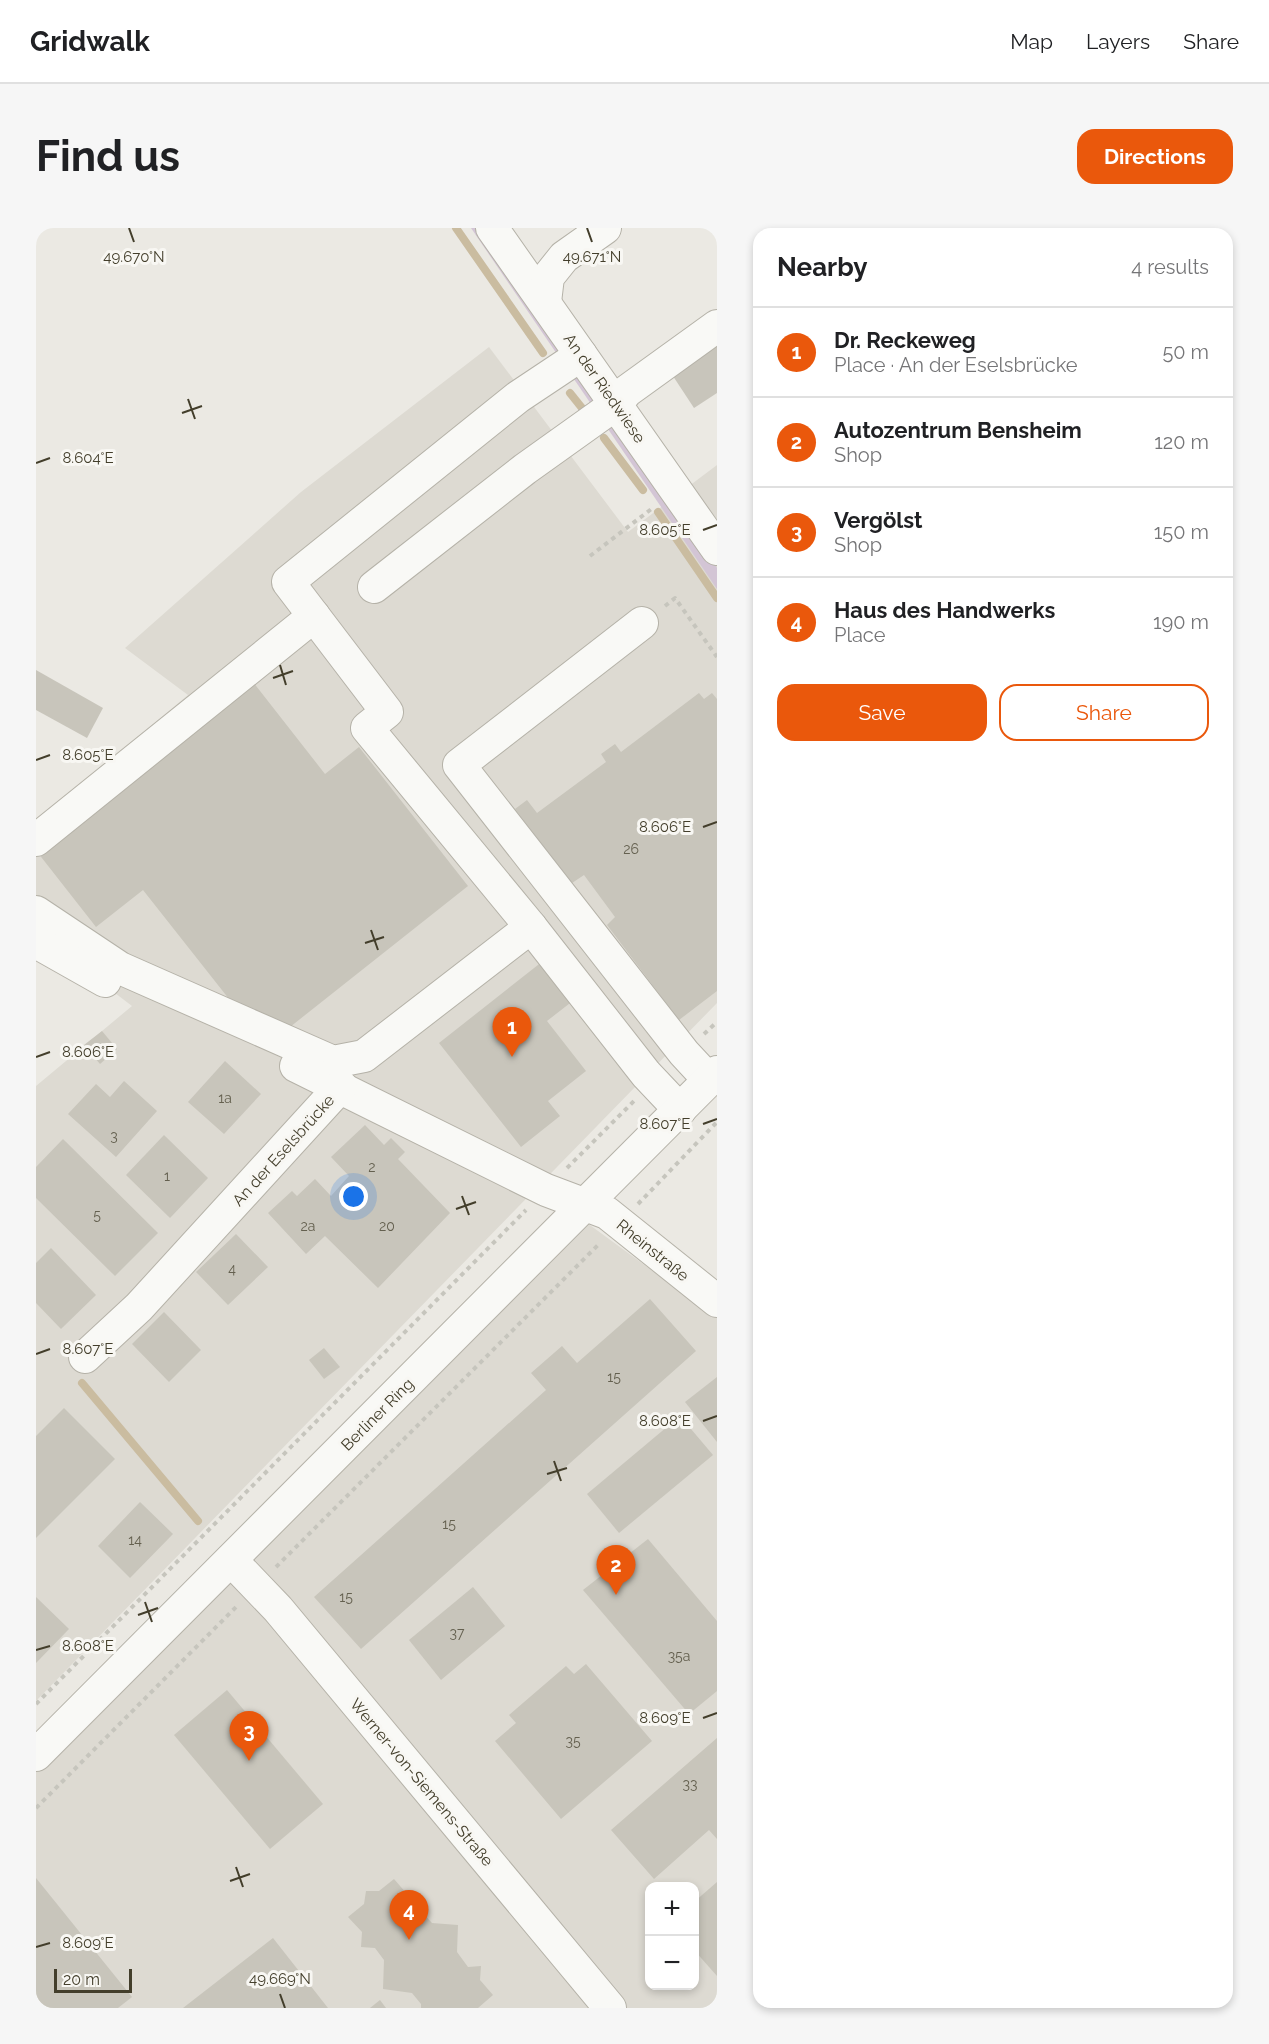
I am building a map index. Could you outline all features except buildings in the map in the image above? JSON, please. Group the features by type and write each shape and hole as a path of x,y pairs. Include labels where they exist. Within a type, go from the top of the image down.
{"street":[{"name":"An der Riedwiese","path":"492,228 717,549"},
{"path":"545,302 548,277 564,257 604,228"},
{"path":"374,587 525,470 616,404 627,391 717,326"},
{"path":"581,355 518,397 288,582 387,712 366,728 531,927 653,1083 680,1110"},
{"path":"36,840 314,616"},
{"path":"642,623 459,765 684,1053 713,1076"},
{"path":"36,912 120,968 333,1062 364,1056 531,927"},
{"path":"36,942 103,980 340,1086"},
{"name":"Berliner Ring","path":"36,1755 713,1076"},
{"name":"An der Eselsbrücke","path":"85,1357 139,1307 340,1086 546,1190 585,1206"},
{"name":"Rheinstraße","path":"585,1206 607,1213 621,1222 717,1301"},
{"name":"Werner-von-Siemens-Straße","path":"231,1560 278,1609 610,2008"}],"path":[{"path":"590,556 659,503 670,481"},
{"path":"642,623 675,598 717,657"},
{"path":"684,1053 717,1022"},
{"path":"36,1704 653,1083"},
{"path":"36,1808 621,1222 717,1122"}],"shaded area":[{"path":"471,228 483,228 717,568 717,589"},
{"path":"489,347 628,532 717,465 717,1003 36,1701 36,1086 132,1006 36,933 36,822 188,695 125,648 301,492"},
{"path":"583,1220 717,1318 717,2008 36,2008 36,1767"}],"waterway":[{"path":"456,228 543,353"},
{"path":"570,393 582,408"},
{"path":"604,438 643,490"},
{"path":"658,512 717,598"},
{"path":"82,1383 198,1521"}],"place":[{"name":"Dr. Reckeweg","path":"512,1057"},
{"name":"Autozentrum Bensheim","path":"616,1595"},
{"name":"Vergölst","path":"249,1761"},
{"name":"Haus des Handwerks","path":"409,1940"}]}
